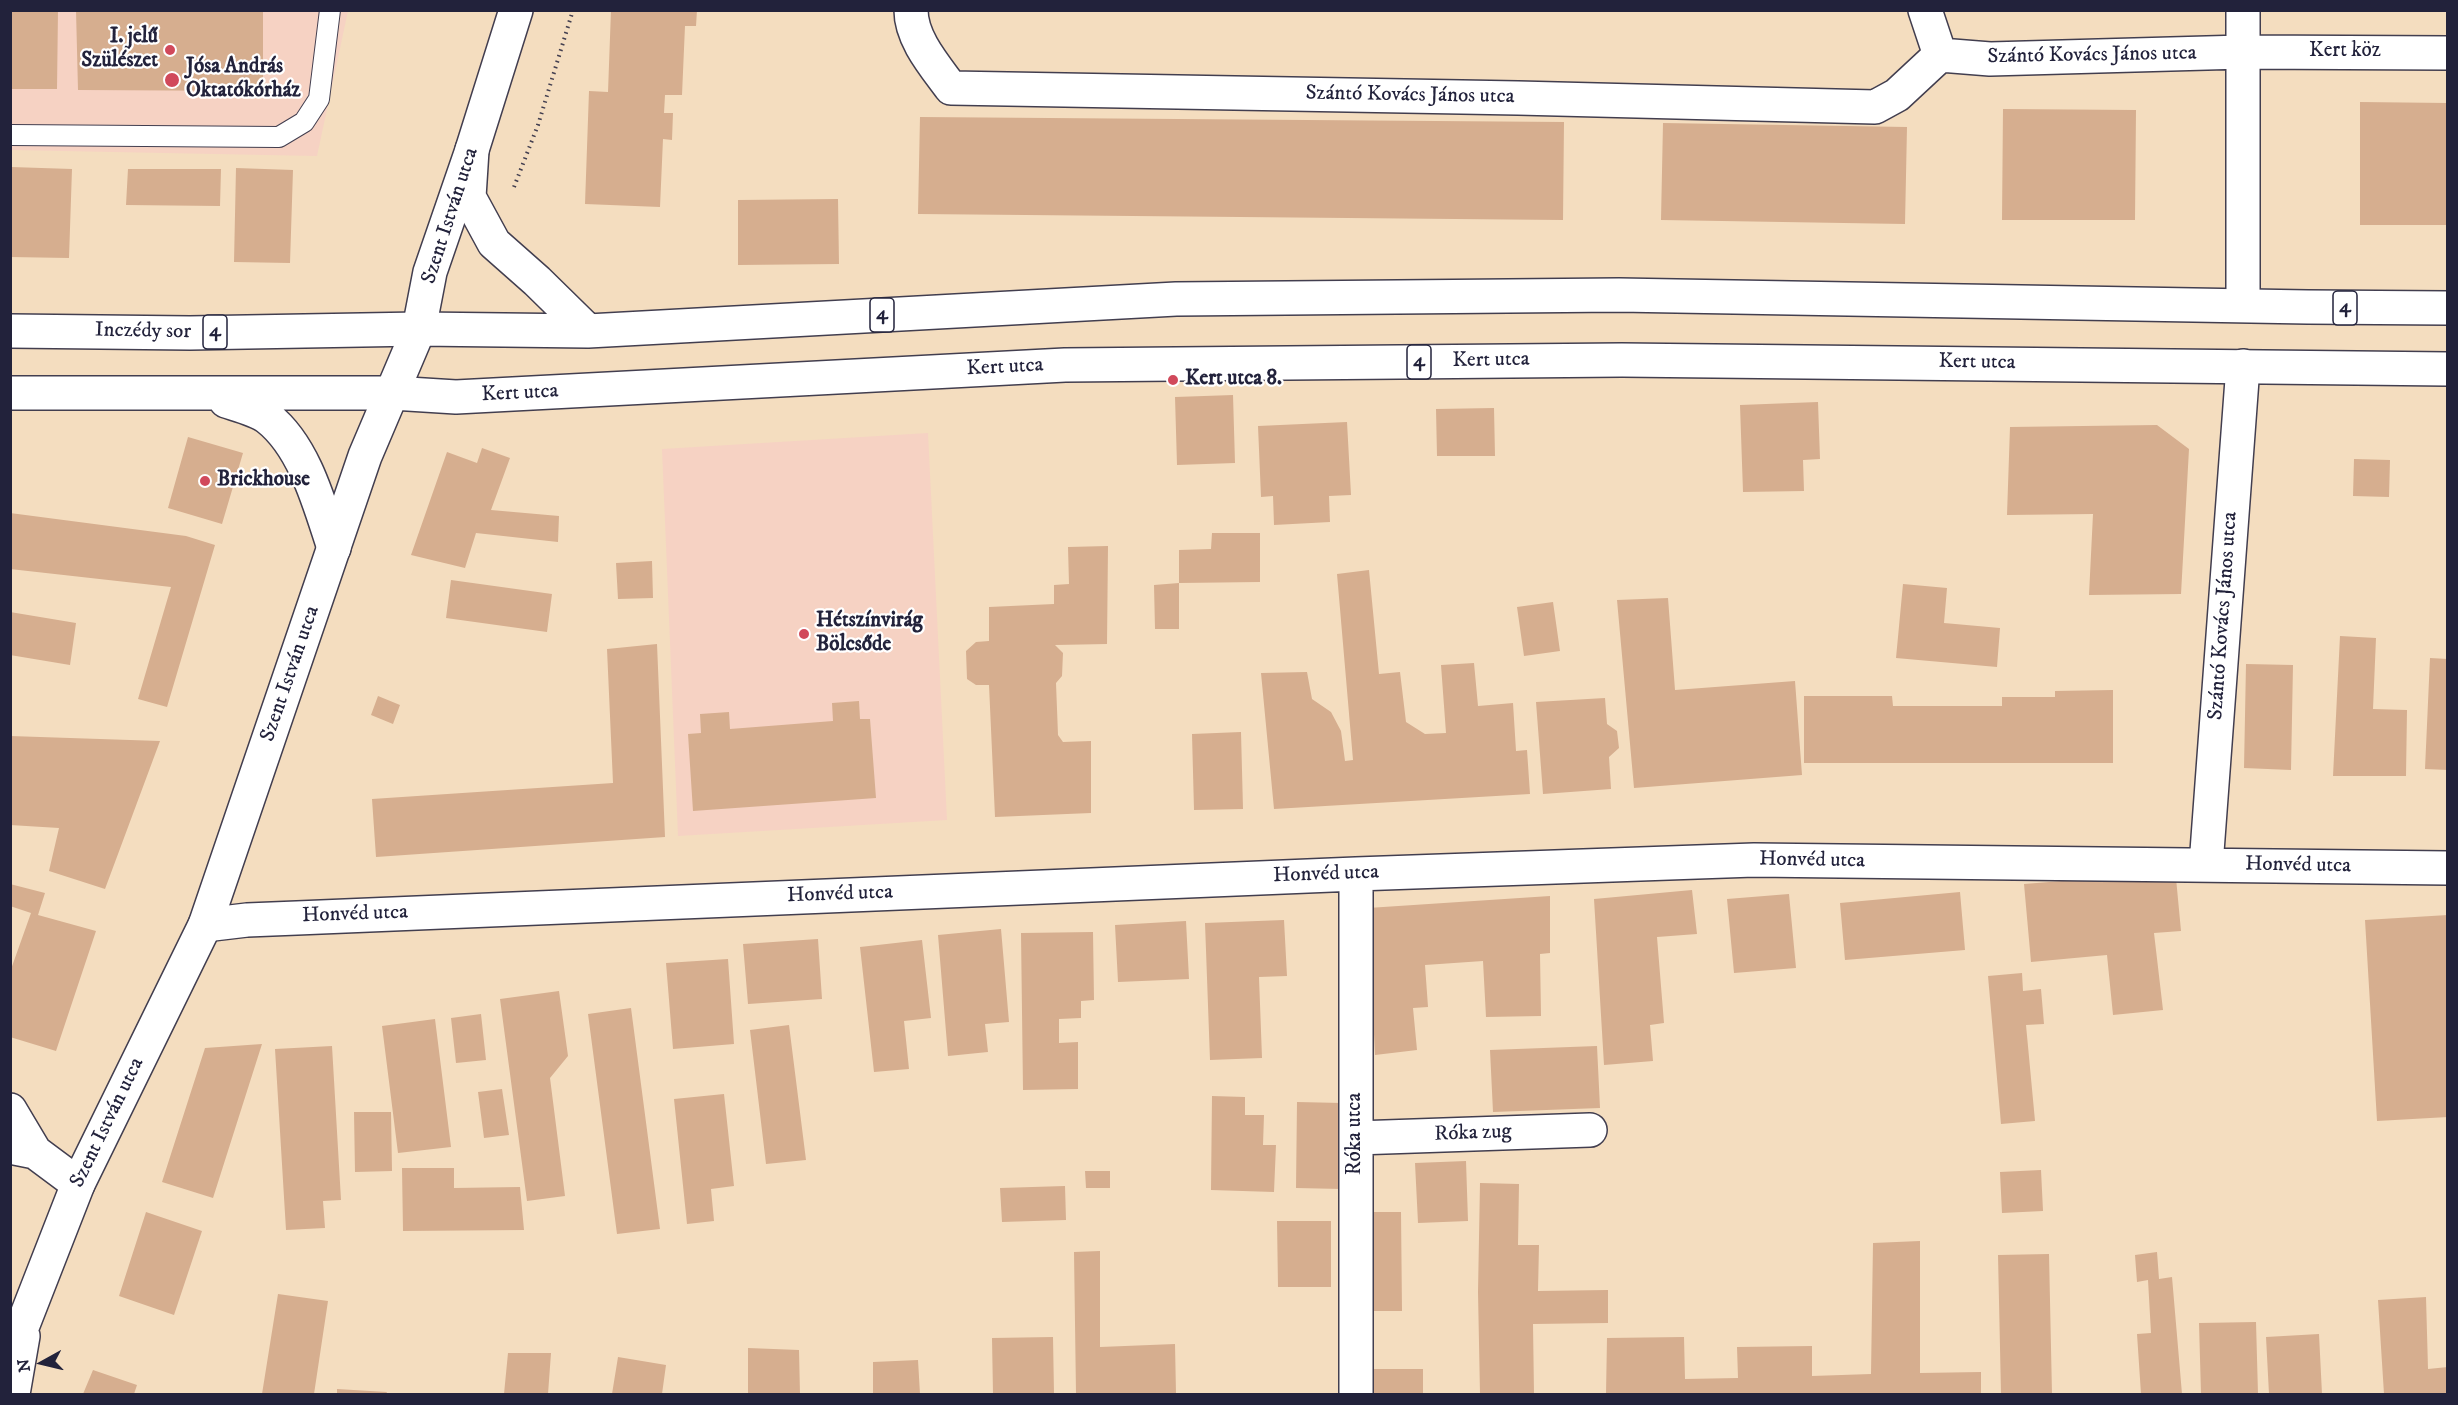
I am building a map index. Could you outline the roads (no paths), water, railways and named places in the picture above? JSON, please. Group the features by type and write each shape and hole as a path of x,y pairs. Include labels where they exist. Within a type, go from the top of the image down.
{"street":[{"name":"Szent István utca","path":"10,1358 26,1323 78,1184 205,925 365,456 419,329 430,272 472,150 516,10"},
{"name":"Szántó Kovács János utca","path":"911,10 911,24 932,61 951,88 1875,107 1898,95 1940,55 1990,59 2243,52"},
{"path":"1925,10 1940,55"},
{"path":"2243,10 2243,305"},
{"name":"Kert köz","path":"2243,52 2448,52"},
{"path":"472,150 469,197 494,243 537,280 588,332"},
{"name":"4","path":"419,329 588,332 1176,299 1619,295 2448,308"},
{"name":"Inczédy sor","path":"10,331 190,333 419,329"},
{"name":"Kert utca","path":"392,393 456,397 1065,365 1622,360 2448,369"},
{"name":"Szántó Kovács János utca","path":"2206,865 2243,366"},
{"name":"4","path":"10,393 392,393"},
{"path":"204,394 268,417 287,439 303,464 315,491 334,548"},
{"name":"Honvéd utca","path":"205,925 287,918 1754,860 2448,868"},
{"name":"Róka utca","path":"1356,874 1356,1395"},
{"path":"10,1110 23,1150 78,1184"},
{"name":"Róka zug","path":"1356,1138 1590,1130"},
{"name":"Szent István utca","path":"13,1395 26,1323"}],"lane":[{"path":"10,135 279,137 304,122 318,99 330,10"}],"place":[{"name":"I. jelű Szülészet","path":"170,50"},
{"name":"Jósa András Oktatókórház","path":"172,80"},
{"name":"Kert utca 8.","path":"1173,380"},
{"name":"Brickhouse","path":"205,481"},
{"name":"Hétszínvirág Bölcsőde","path":"804,634"}]}
